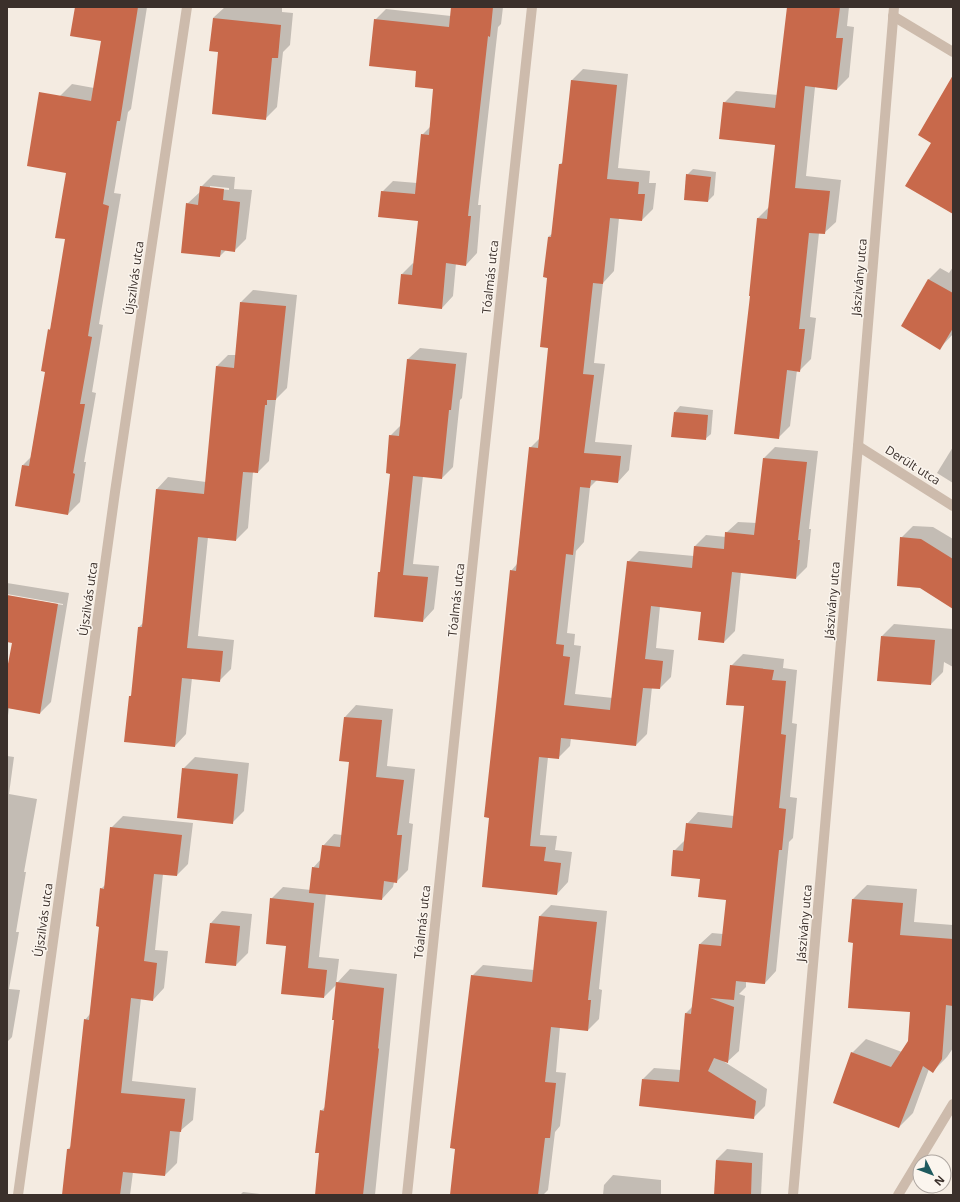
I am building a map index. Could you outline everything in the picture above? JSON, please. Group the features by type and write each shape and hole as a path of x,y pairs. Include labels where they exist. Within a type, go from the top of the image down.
{"street":[{"name":"Újszilvás utca","path":"18,1195 116,485 187,7"},
{"name":"Tóalmás utca","path":"407,1195 532,7"},
{"path":"894,11 953,52"},
{"name":"Jászivány utca","path":"793,1195 894,11"},
{"name":"Derült utca","path":"858,446 953,506"},
{"path":"898,1195 953,1104"}],"building":[{"path":"75,7 138,7 120,121 117,121 103,204 109,206 88,336 92,337 80,404 85,404 73,473 75,474 68,515 15,506 22,465 29,466 45,372 41,371 48,329 50,330 65,239 55,238 66,173 27,166 39,92 91,101 101,41 70,36"},
{"path":"451,7 493,7 490,37 488,36 468,216 471,216 466,266 446,263 442,309 398,304 401,274 412,275 418,221 378,217 381,191 415,194 421,134 429,135 433,89 415,87 416,71 369,66 374,19 449,27"},
{"path":"787,7 840,7 836,38 843,38 837,90 805,86 795,188 830,191 825,234 809,233 799,329 805,329 800,372 787,370 779,439 734,434 750,296 757,218 767,219 775,145 719,139 723,102 775,108"},
{"path":"213,18 281,25 278,58 272,58 266,120 212,114 218,52 209,51"},
{"path":"953,75 953,214 905,186 931,143 918,135"},
{"path":"571,80 617,85 607,179 639,182 638,194 645,194 642,221 610,218 603,284 593,283 583,374 594,375 584,453 621,456 618,483 591,480 590,488 580,487 573,555 566,554 556,644 564,645 563,656 570,657 564,705 610,710 627,561 692,568 694,546 724,549 725,532 754,535 763,458 807,462 798,540 800,540 796,579 732,572 724,643 698,640 701,612 651,606 645,659 663,661 660,689 643,688 636,746 561,738 559,759 539,757 530,846 546,847 544,861 561,863 557,895 482,887 489,818 484,817 510,570 516,571 529,447 538,448 548,348 540,347 547,278 543,277 548,237 551,237 559,164 562,164"},
{"path":"686,174 711,177 708,202 684,200"},
{"path":"200,186 224,189 223,200 240,202 235,252 221,250 220,257 181,253 186,203 198,205"},
{"path":"928,279 953,293 953,328 940,350 901,326"},
{"path":"240,302 286,306 276,400 267,400 267,405 265,405 258,473 243,472 236,541 198,537 187,648 223,651 220,682 182,678 175,747 124,742 129,696 131,696 138,627 142,627 156,489 204,494 216,366 234,368"},
{"path":"407,359 456,364 451,410 449,410 442,479 413,476 403,575 428,577 423,622 374,617 390,474 386,473 389,435 399,436"},
{"path":"674,412 708,415 706,440 671,437"},
{"path":"900,537 921,539 953,559 953,609 920,588 897,586"},
{"path":"7,595 58,604 40,714 7,708 7,669 12,643 7,642"},
{"path":"881,636 935,640 931,685 877,681"},
{"path":"730,665 774,670 772,680 786,681 781,734 786,735 779,808 786,809 782,850 779,850 765,984 736,981 734,1000 710,998 734,1007 728,1063 714,1058 708,1071 756,1101 754,1119 639,1106 642,1079 679,1082 685,1013 691,1014 699,944 721,946 726,900 698,897 700,879 671,876 673,850 683,851 686,823 732,828 744,706 726,705"},
{"path":"344,717 382,720 376,777 404,780 397,835 402,835 397,883 384,881 382,900 309,893 312,867 319,868 322,845 340,847 349,762 339,761"},
{"path":"182,768 238,774 233,824 177,818"},
{"path":"110,827 182,835 177,876 154,874 144,961 157,963 153,1001 131,998 121,1093 185,1099 181,1132 170,1131 165,1176 123,1172 120,1195 62,1195 67,1149 70,1149 84,1019 89,1020 99,927 96,926 100,888 104,889"},
{"path":"270,898 314,903 308,968 327,970 324,998 281,994 286,946 266,944"},
{"path":"852,899 903,903 900,935 953,939 953,1006 946,1005 942,1059 933,1073 923,1066 899,1128 833,1103 851,1052 891,1067 908,1041 910,1012 848,1008 853,943 848,942"},
{"path":"539,916 597,922 588,1000 591,1000 588,1031 551,1027 545,1082 556,1083 550,1138 545,1138 538,1195 450,1195 455,1149 450,1148 471,975 532,982"},
{"path":"210,923 240,926 236,966 205,963"},
{"path":"336,982 384,988 363,1195 315,1195 319,1153 315,1153 320,1110 324,1111 334,1020 332,1020"},
{"path":"716,1160 752,1163 751,1195 714,1195"}]}
